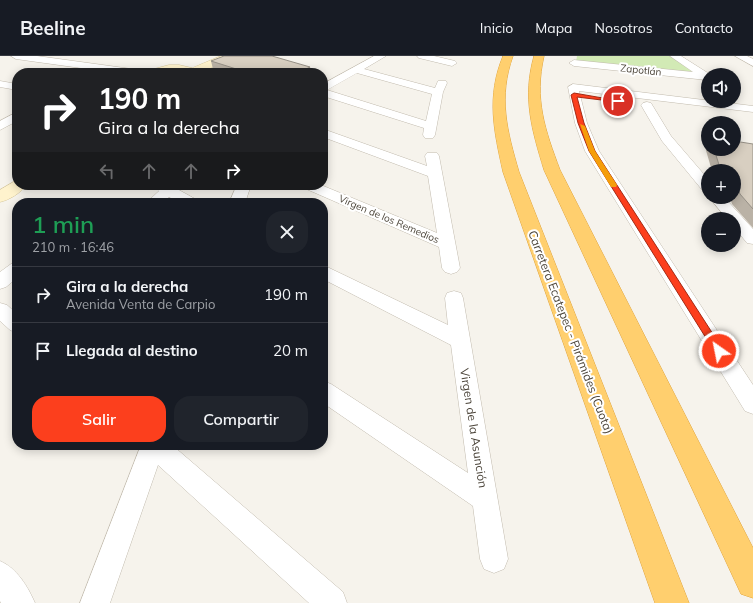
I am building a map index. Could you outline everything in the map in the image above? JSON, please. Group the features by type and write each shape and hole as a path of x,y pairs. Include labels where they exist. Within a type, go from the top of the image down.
{"highway":[{"name":"Carretera Ecatepec - Pirámides (Cuota)","path":"508,56 498,92 498,99 499,126 511,172 672,603"},
{"path":"539,56 533,86 534,108 539,132 552,170 753,582"}],"street":[{"path":"16,56 104,68"},
{"path":"195,68 216,56"},
{"path":"198,68 230,56"},
{"path":"328,85 381,56"},
{"path":"422,56 451,63"},
{"path":"675,56 701,73"},
{"path":"740,56 753,63"},
{"name":"Zapotlán","path":"574,62 701,77"},
{"path":"328,94 430,131 440,88 356,70"},
{"path":"0,84 12,86"},
{"path":"574,91 647,104 752,112"},
{"path":"574,91 752,112"},
{"path":"574,91 581,123 592,151 753,404"},
{"path":"741,103 752,112"},
{"path":"647,104 666,138 701,180"},
{"path":"2,123 12,118"},
{"path":"328,135 435,174"},
{"name":"Virgen de los Remedios","path":"432,156 452,268"},
{"path":"0,180 12,173"},
{"path":"0,197 12,189"},
{"path":"169,190 183,198"},
{"name":"Virgen de los Remedios","path":"321,190 447,244"},
{"path":"722,204 753,239"},
{"path":"0,282 12,272"},
{"path":"328,274 461,341"},
{"name":"Virgen de la Asunción","path":"454,298 494,559"},
{"path":"0,310 12,321"},
{"path":"328,394 485,499"},
{"path":"95,603 152,450"},
{"path":"160,450 332,603"},
{"path":"0,576 20,603"}],"green space":[{"path":"577,56 676,56 701,72 701,74 576,62"}],"building":[{"path":"224,56 272,56 310,67 233,68 211,61"},
{"path":"741,142 753,144 753,209 741,195 741,164 719,164 716,156 741,156"}],"slow traffic":[{"path":"582,126 592,151 614,185"}],"route":[{"path":"618,101 574,95 581,123 592,151 719,351"}]}
